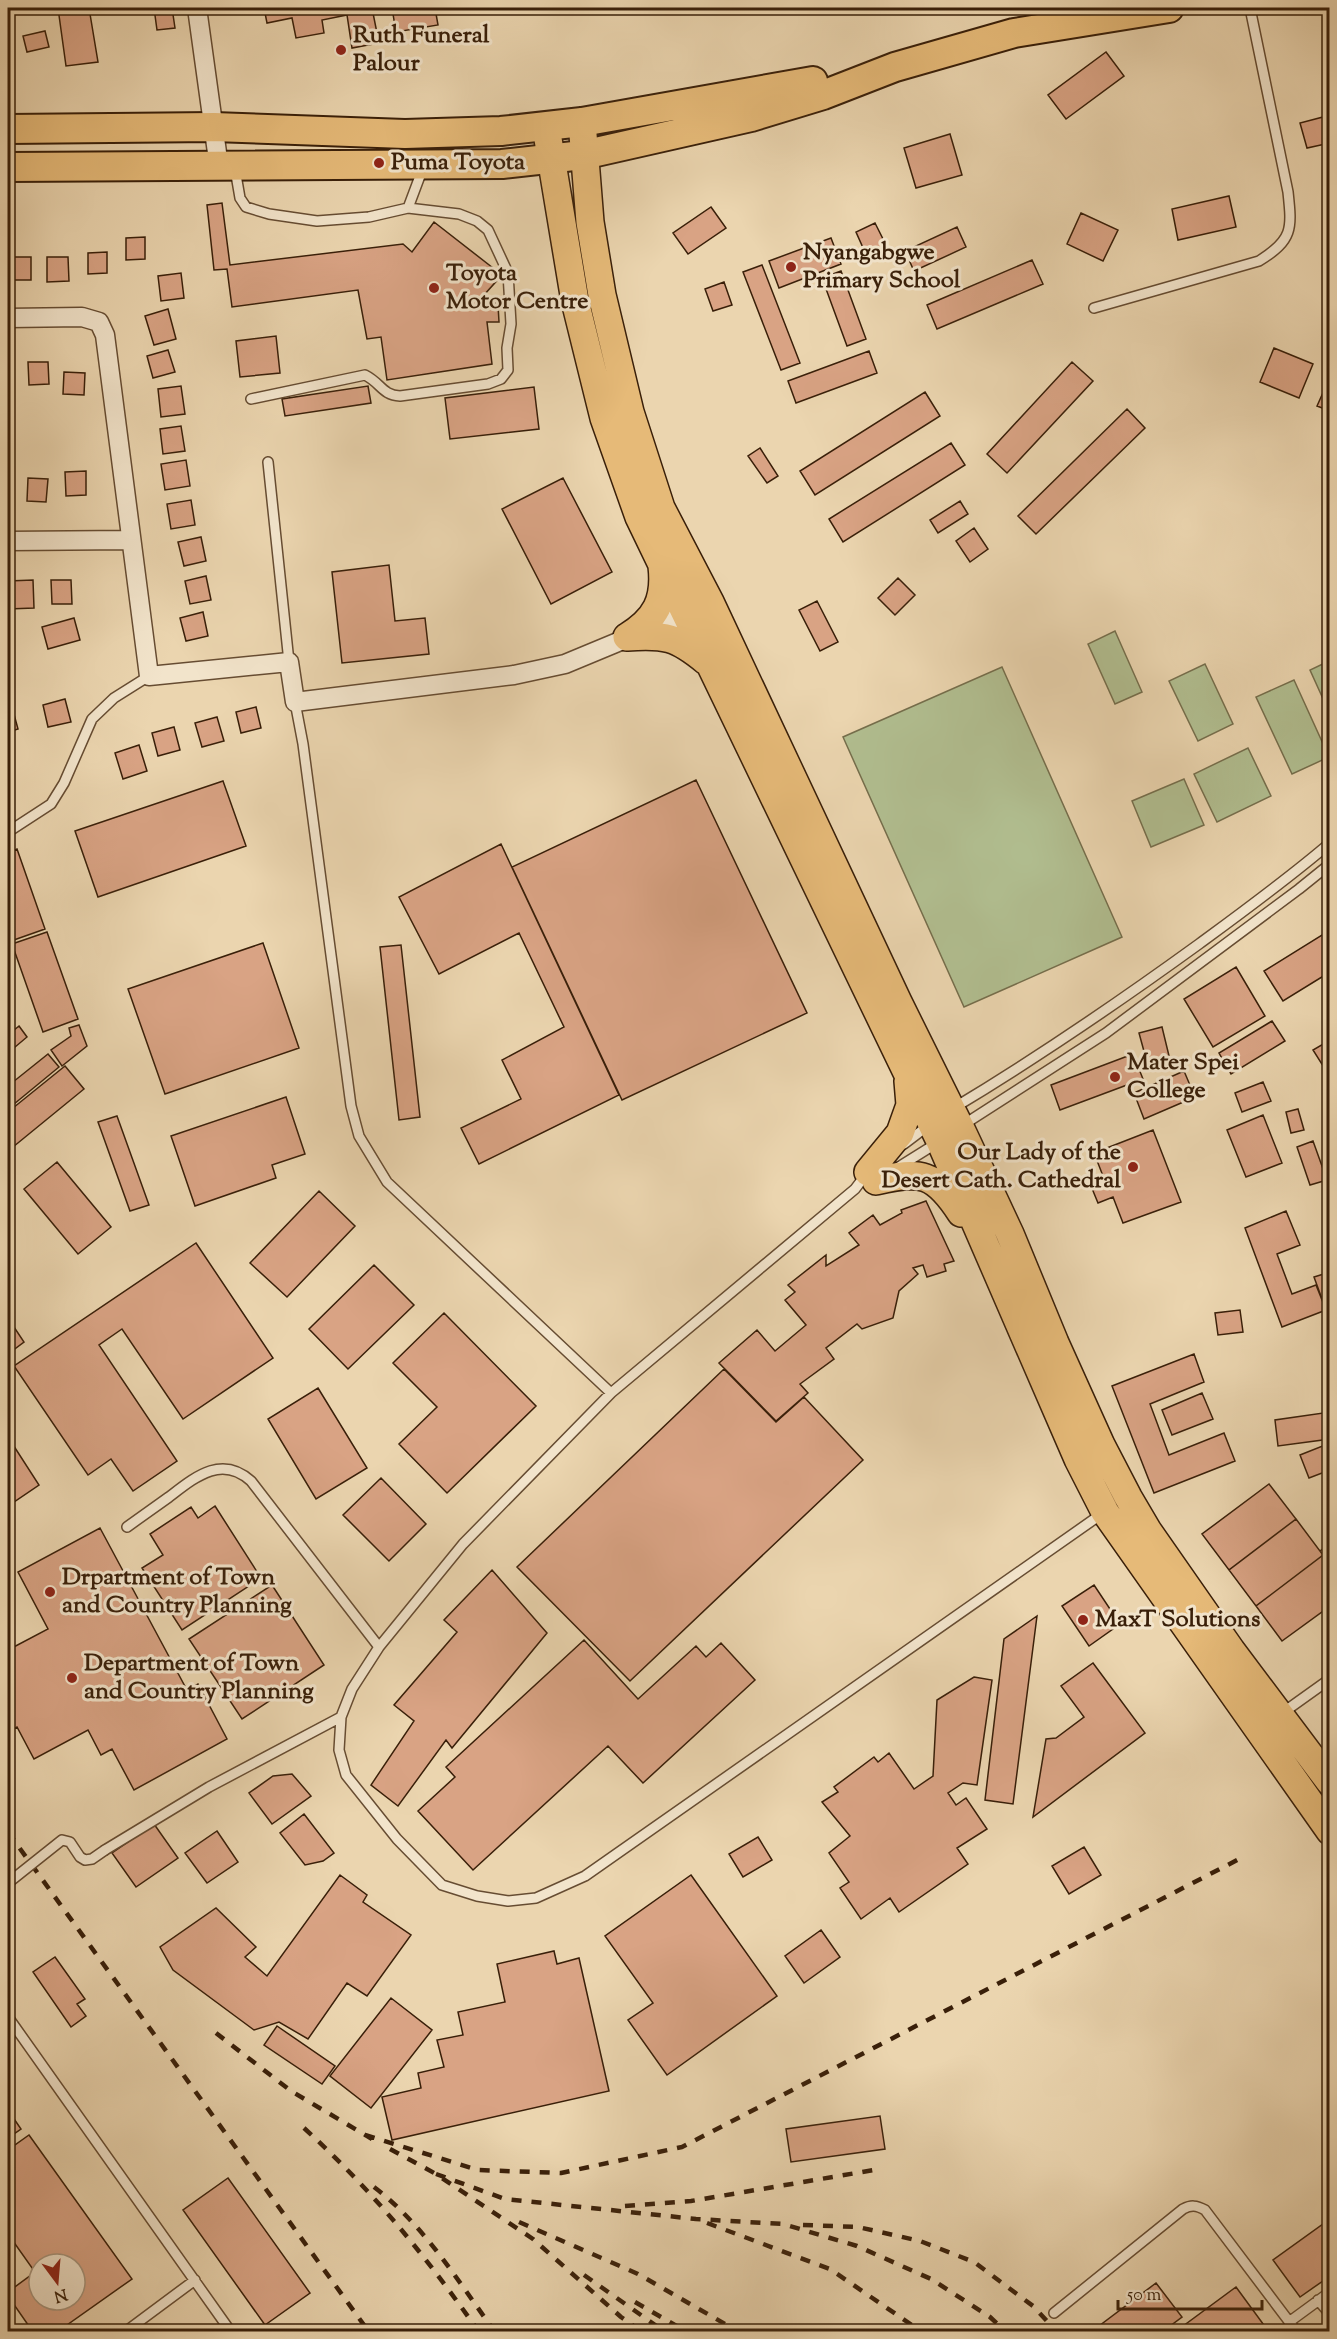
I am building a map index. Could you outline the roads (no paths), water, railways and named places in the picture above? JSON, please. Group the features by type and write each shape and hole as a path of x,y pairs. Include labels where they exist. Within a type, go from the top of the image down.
{"highway":[{"path":"8,167 502,164 584,155 751,117 823,95 895,67 1014,33 1169,8"},
{"path":"8,129 214,127 451,134 582,122 895,67"}],"main road":[{"path":"582,122 590,222 602,295 630,412 661,508 711,602 898,1002 1078,1459 1116,1505 1269,1723 1329,1831"},
{"path":"546,127 575,301 604,418 639,517 908,1078 946,1125"},
{"path":"627,637 644,627 659,603 663,589 662,563"},
{"path":"627,637 647,636 679,641 710,664"},
{"path":"866,1180 900,1133 910,1105 908,1078"},
{"path":"866,1180 911,1174 937,1182 949,1195 968,1224 993,1239"},
{"path":"1269,1723 1329,1782"}],"street":[{"path":"197,8 214,127 226,167"},
{"path":"8,318 82,318 99,322 105,335 149,676 289,662 296,702 514,675 565,664 711,602"},
{"path":"8,541 130,540"}],"lane":[{"path":"1094,308 1259,261 1277,250 1288,235 1290,214 1288,192 1250,8"},
{"path":"408,208 424,165"},
{"path":"226,167 246,207 269,214 316,221 369,217 408,208 459,213 477,221 488,230 508,273 511,324 507,348 508,370 501,379 488,384 390,396 378,381 365,375 251,399"},
{"path":"268,462 289,662"},
{"path":"8,832 51,804 64,783 92,719 114,698 149,676"},
{"path":"296,702 351,1106 359,1136 387,1182 611,1393"},
{"path":"866,1180 1265,896 1329,843"},
{"path":"1116,1505 585,1876 536,1898 508,1901 477,1896 442,1885 397,1839 346,1775 339,1750 341,1717 352,1689 380,1647 463,1544 611,1393 866,1180 946,1125 1106,1033 1299,889 1329,864"},
{"path":"127,1527 199,1475 217,1469 242,1473 251,1481 380,1647"},
{"path":"1269,1723 1329,1679"},
{"path":"8,1883 62,1840 70,1842 80,1857 85,1860 92,1859 209,1787 341,1717"},
{"path":"8,2017 231,2331"},
{"path":"1054,2313 1190,2205 1205,2210 1297,2331"},
{"path":"125,2331 195,2280"},
{"path":"1290,2322 1329,2292"},
{"path":"1318,2300 1329,2314"}],"railway":[{"path":"8,1832 369,2332"},
{"path":"365,2135 478,2170 561,2173 682,2147 1243,1857"},
{"path":"216,2033 291,2091 372,2139"},
{"path":"304,2128 353,2176 397,2225 439,2276 479,2332"},
{"path":"390,2149 436,2174 533,2239 621,2317 642,2332"},
{"path":"625,2206 691,2201 874,2170"},
{"path":"436,2174 505,2199 696,2219 783,2224 857,2246 931,2279 990,2317 1006,2332"},
{"path":"374,2187 425,2236 495,2332"},
{"path":"519,2222 638,2274 739,2332"},
{"path":"707,2223 830,2269 922,2332"},
{"path":"803,2225 858,2227 920,2241 974,2262 1033,2306 1057,2332"},
{"path":"584,2275 665,2332"},
{"path":"635,2302 687,2332"}],"place":[{"name":"Ruth Funeral Palour","path":"341,50"},
{"name":"Puma Toyota","path":"379,163"},
{"name":"Nyangabgwe Primary School","path":"791,267"},
{"name":"Toyota Motor Centre","path":"434,288"},
{"name":"Mater Spei College","path":"1115,1077"},
{"name":"Our Lady of the Desert Cath. Cathedral","path":"1133,1167"},
{"name":"Drpartment of Town and Country Planning","path":"50,1592"},
{"name":"MaxT Solutions","path":"1083,1620"},
{"name":"Department of Town and Country Planning","path":"72,1678"}]}
